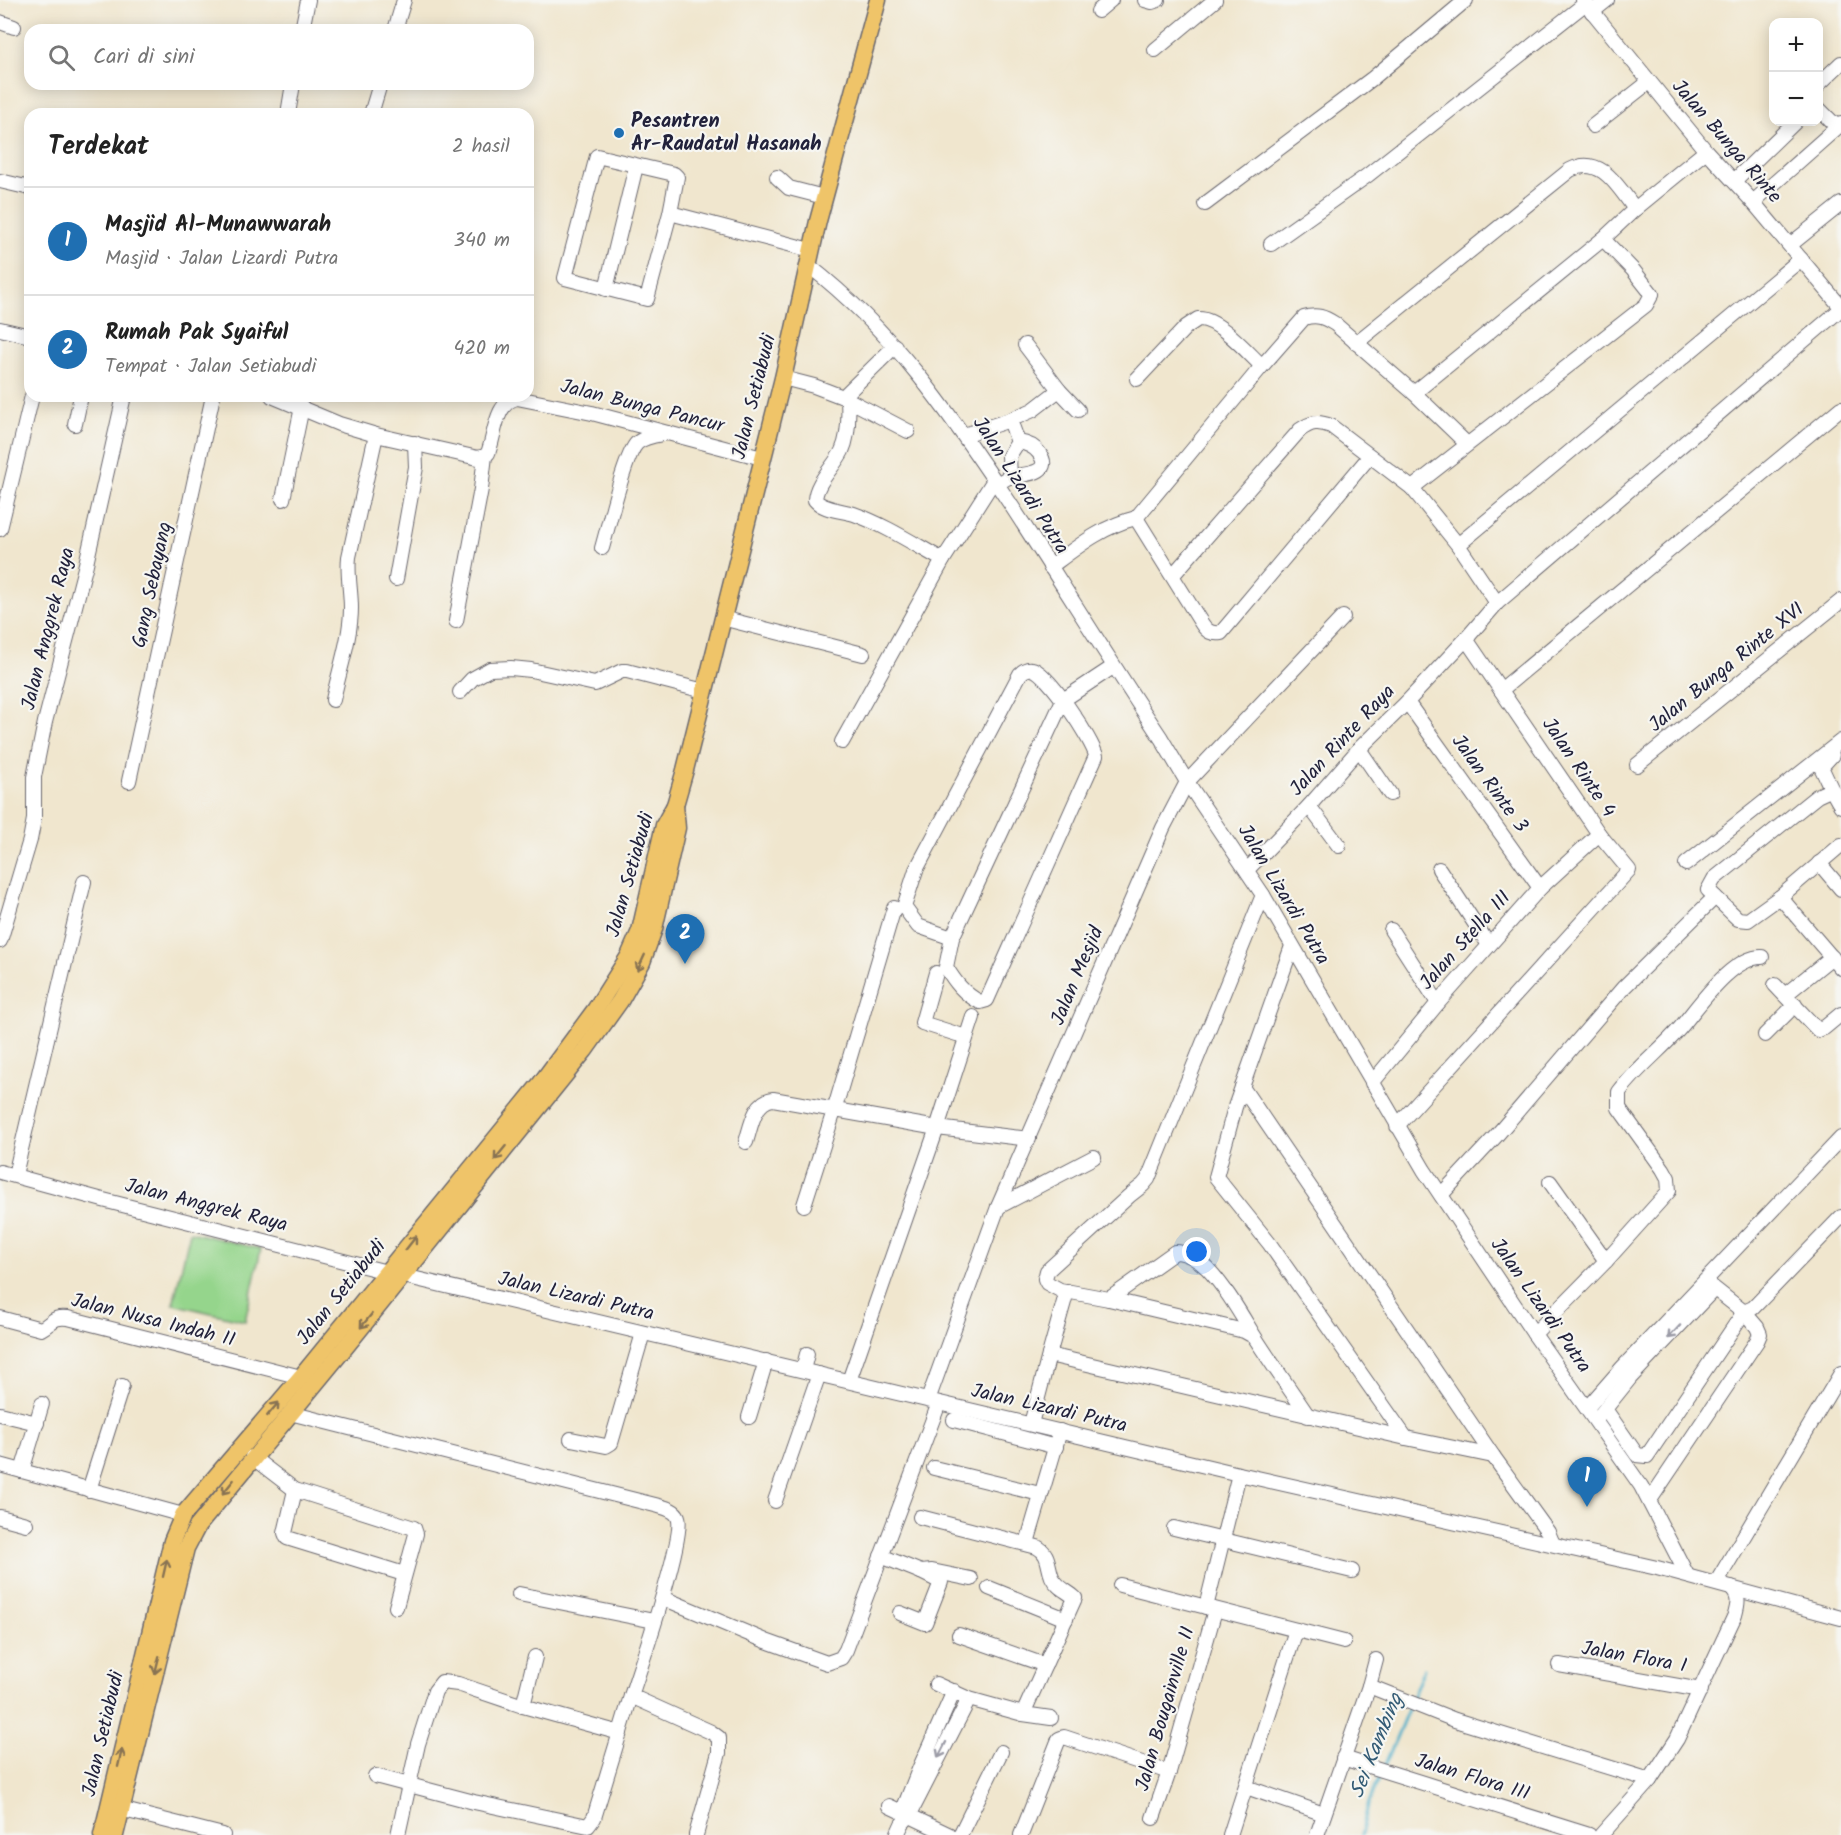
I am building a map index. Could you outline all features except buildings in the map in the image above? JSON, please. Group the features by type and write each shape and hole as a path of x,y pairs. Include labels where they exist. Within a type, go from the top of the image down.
{"main road":[{"name":"Jalan Setiabudi","path":"115,1835 186,1548 197,1527 290,1413 585,1026 629,956 644,921 664,825 675,805 783,378 824,196 878,0"},
{"name":"Jalan Setiabudi","path":"102,1835 171,1541 183,1515 301,1377 395,1274"}],"street":[{"path":"304,24 308,0"},
{"path":"397,24 404,0"},
{"path":"1098,11 1111,0"},
{"path":"1145,0 1152,2 1158,0"},
{"path":"1155,50 1215,0"},
{"path":"1205,204 1373,78 1466,0"},
{"path":"1271,244 1368,175 1587,5 1607,0"},
{"name":"Jalan Bunga Rinte","path":"1587,5 1706,152 1753,202 1841,308"},
{"path":"0,22 14,27"},
{"path":"1823,80 1841,63"},
{"path":"1593,126 1649,82"},
{"path":"289,108 292,90"},
{"path":"372,108 377,90"},
{"path":"1753,202 1839,125 1823,112"},
{"path":"1734,181 1791,126"},
{"path":"1414,393 1603,239 1635,208 1706,152"},
{"path":"596,157 636,166 677,176 648,298 567,279 564,274 596,157"},
{"path":"1356,343 1579,165 1595,166 1604,172 1635,208"},
{"path":"606,289 636,166"},
{"path":"777,177 789,188 824,196"},
{"path":"0,181 24,187"},
{"path":"1796,252 1841,204"},
{"path":"670,213 809,257"},
{"path":"1458,545 1841,214"},
{"path":"1412,488 1646,305 1652,294 1603,239"},
{"name":"Jalan Lizardi Putra","path":"809,257 895,346 925,381 996,482 1187,782 1263,895 1396,1126 1534,1334 1587,1408 1600,1414 1646,1494 1687,1575"},
{"name":"Jalan Rinte Raya","path":"1247,870 1309,806 1359,749 1466,639 1497,603 1841,308"},
{"path":"1050,567 1088,539 1120,522 1136,518 1304,318 1312,316 1326,318 1414,393 1467,444"},
{"path":"1137,379 1186,327 1198,319 1209,321 1224,331 1262,366"},
{"path":"0,329 24,335"},
{"path":"1025,345 1059,390 1078,410"},
{"path":"895,346 846,399 846,440 831,470 815,491 814,500 821,506 854,514 879,524 943,560"},
{"path":"783,378 846,399 908,431"},
{"path":"964,435 1033,410 1059,390"},
{"name":"Jalan Bunga Pancur","path":"534,401 592,413 762,458"},
{"path":"0,529 31,402"},
{"path":"75,424 80,402"},
{"name":"Jalan Anggrek Raya","path":"0,941 30,840 34,819 34,777 45,722 86,564 123,402"},
{"name":"Gang Sebayang","path":"129,782 212,402"},
{"path":"288,402 339,424 376,435 470,457 485,456"},
{"name":"Jalan Bunga Pancur","path":"456,621 485,456 491,446 501,410 506,402"},
{"path":"283,499 302,407"},
{"path":"1501,690 1841,408"},
{"path":"842,742 943,560 996,482 1035,473 1040,469 1043,462 1040,454 1018,441 1010,420"},
{"path":"1173,574 1300,430 1307,425 1322,422 1331,426 1412,488 1458,545 1497,603"},
{"path":"602,548 625,469 634,447 640,441 670,433"},
{"path":"333,700 350,620 349,557 376,435"},
{"path":"1010,477 1010,456 1018,441"},
{"path":"396,579 416,467 415,443"},
{"path":"1136,518 1206,630 1221,633 1370,456"},
{"name":"Jalan Bunga Rinte XVI","path":"1637,765 1841,601"},
{"name":"Jalan Mesjid","path":"663,1598 827,1663 841,1658 881,1556 998,1207 1163,828 1187,782 1343,617"},
{"path":"722,618 863,654"},
{"name":"Jalan Rinte 4","path":"1396,1126 1629,870 1599,834 1466,639"},
{"path":"952,938 918,926 904,907 916,870 1020,674 1026,669 1038,671 1063,700 1096,756 985,1002 980,1002 957,985 946,967 952,938 1063,700 1113,667"},
{"path":"460,692 481,673 490,669 511,668 595,684 622,671 627,671 704,691"},
{"name":"Jalan Rinte 3","path":"1407,702 1540,888"},
{"path":"1686,864 1841,741"},
{"path":"1841,748 1821,767 1830,790 1841,806"},
{"path":"1359,749 1390,794"},
{"path":"1830,790 1817,796 1714,879 1708,890 1738,919 1744,921 1752,918 1780,897 1841,845"},
{"path":"1309,806 1339,846"},
{"name":"Jalan Stella III","path":"1372,1083 1438,1003 1540,888 1599,834"},
{"path":"1819,863 1841,889"},
{"path":"1439,869 1489,945"},
{"path":"15,1175 84,882"},
{"path":"1253,1335 1109,1299 1060,1290 1047,1283 1045,1279 1047,1271 1148,1179 1263,895"},
{"path":"1441,1195 1623,988 1715,897"},
{"path":"1780,897 1836,962 1780,990 1818,1030 1841,1014"},
{"path":"804,1205 894,908"},
{"path":"1391,930 1438,1003"},
{"path":"1292,946 1242,1087 1224,1142 1216,1177 1269,1243 1406,1438"},
{"path":"1534,1334 1606,1261 1669,1191 1670,1183 1663,1169 1619,1108 1619,1092 1680,1028 1702,1000 1725,978 1753,957 1762,957"},
{"path":"936,973 922,1023 966,1037"},
{"path":"1766,1035 1795,1005"},
{"path":"849,1381 973,1017"},
{"path":"1242,1087 1493,1456 1548,1532 1553,1544"},
{"path":"746,1142 758,1107 767,1100 937,1128 1029,1139"},
{"path":"1587,1408 1626,1373 1710,1286 1841,1138"},
{"path":"998,1207 1094,1157"},
{"name":"Jalan Anggrek Raya","path":"0,1172 395,1274"},
{"path":"1550,1182 1606,1261"},
{"path":"1626,1373 1600,1414 1637,1455 1647,1456 1759,1304 1841,1217"},
{"path":"1109,1299 1169,1255 1180,1252 1194,1259 1206,1268 1237,1308 1308,1416"},
{"name":"Jalan Lizardi Putra","path":"395,1274 1239,1474 1687,1575 1841,1618"},
{"path":"1646,1494 1758,1341 1760,1334 1750,1319 1710,1286"},
{"path":"1031,1424 1067,1291"},
{"name":"Jalan Nusa Indah II","path":"0,1318 41,1329 54,1319 68,1318 301,1377"},
{"path":"571,1439 606,1446 611,1443 643,1333"},
{"path":"803,1370 807,1354"},
{"path":"1049,1355 1308,1416 1493,1456"},
{"path":"749,1417 766,1361"},
{"path":"1716,1583 1841,1373"},
{"path":"775,1501 819,1374"},
{"path":"89,1490 122,1386"},
{"path":"22,1471 42,1404"},
{"path":"290,1413 659,1506 672,1511 680,1520 663,1598 594,1818 588,1826 474,1802 375,1776"},
{"path":"0,1414 37,1423"},
{"path":"954,1420 1056,1448"},
{"path":"1027,1543 1060,1431"},
{"path":"252,1457 295,1490 414,1528 416,1534 396,1607"},
{"path":"0,1465 183,1515"},
{"path":"934,1468 1040,1494"},
{"name":"Jalan Bougainville II","path":"1153,1818 1169,1772 1211,1609 1223,1539 1239,1474"},
{"path":"295,1490 285,1533 287,1538 404,1574"},
{"path":"0,1517 26,1524"},
{"path":"920,1517 1027,1543 1044,1551 1056,1584 1073,1596 1074,1601 1023,1714"},
{"path":"1174,1528 1352,1571"},
{"path":"881,1556 941,1582 926,1623 900,1613"},
{"path":"921,1572 932,1571 971,1579"},
{"path":"1120,1585 1344,1642"},
{"path":"989,1588 1066,1619"},
{"path":"1601,1835 1650,1780 1677,1739 1735,1615 1737,1593 1731,1588"},
{"path":"519,1594 654,1621"},
{"path":"1230,1835 1296,1630"},
{"path":"959,1635 1045,1665"},
{"path":"523,1706 536,1657"},
{"path":"1317,1835 1376,1660"},
{"name":"Jalan Flora I","path":"1559,1665 1701,1690"},
{"path":"398,1835 418,1744 435,1691 442,1682 458,1684 523,1706 620,1733"},
{"path":"936,1684 969,1699 1023,1714 1051,1718"},
{"path":"1369,1686 1455,1720 1650,1780"},
{"path":"902,1822 920,1767 954,1691"},
{"path":"631,1696 720,1738 719,1753 696,1835"},
{"path":"902,1822 969,1699"},
{"path":"1021,1835 1059,1739 1064,1737 1169,1772"},
{"path":"960,1835 1001,1752"},
{"name":"Jalan Flora III","path":"1344,1758 1589,1835"},
{"path":"1246,1787 1324,1814"},
{"path":"889,1806 902,1822 950,1835"},
{"path":"120,1809 223,1835"}],"green space":[{"path":"190,1232 261,1249 245,1321 173,1304"}],"waterway":[{"name":"Sei Kambing","path":"1412,1698 1424,1669"},
{"name":"Sei Kambing","path":"1384,1767 1409,1707"},
{"name":"Sei Kambing","path":"1361,1835 1368,1805 1381,1773"}],"place":[{"name":"Pesantren Ar-Raudatul Hasanah","path":"619,133"},
{"name":"Rumah Pak Syaiful","path":"685,964"},
{"name":"Masjid Al-Munawwarah","path":"1587,1507"}]}
